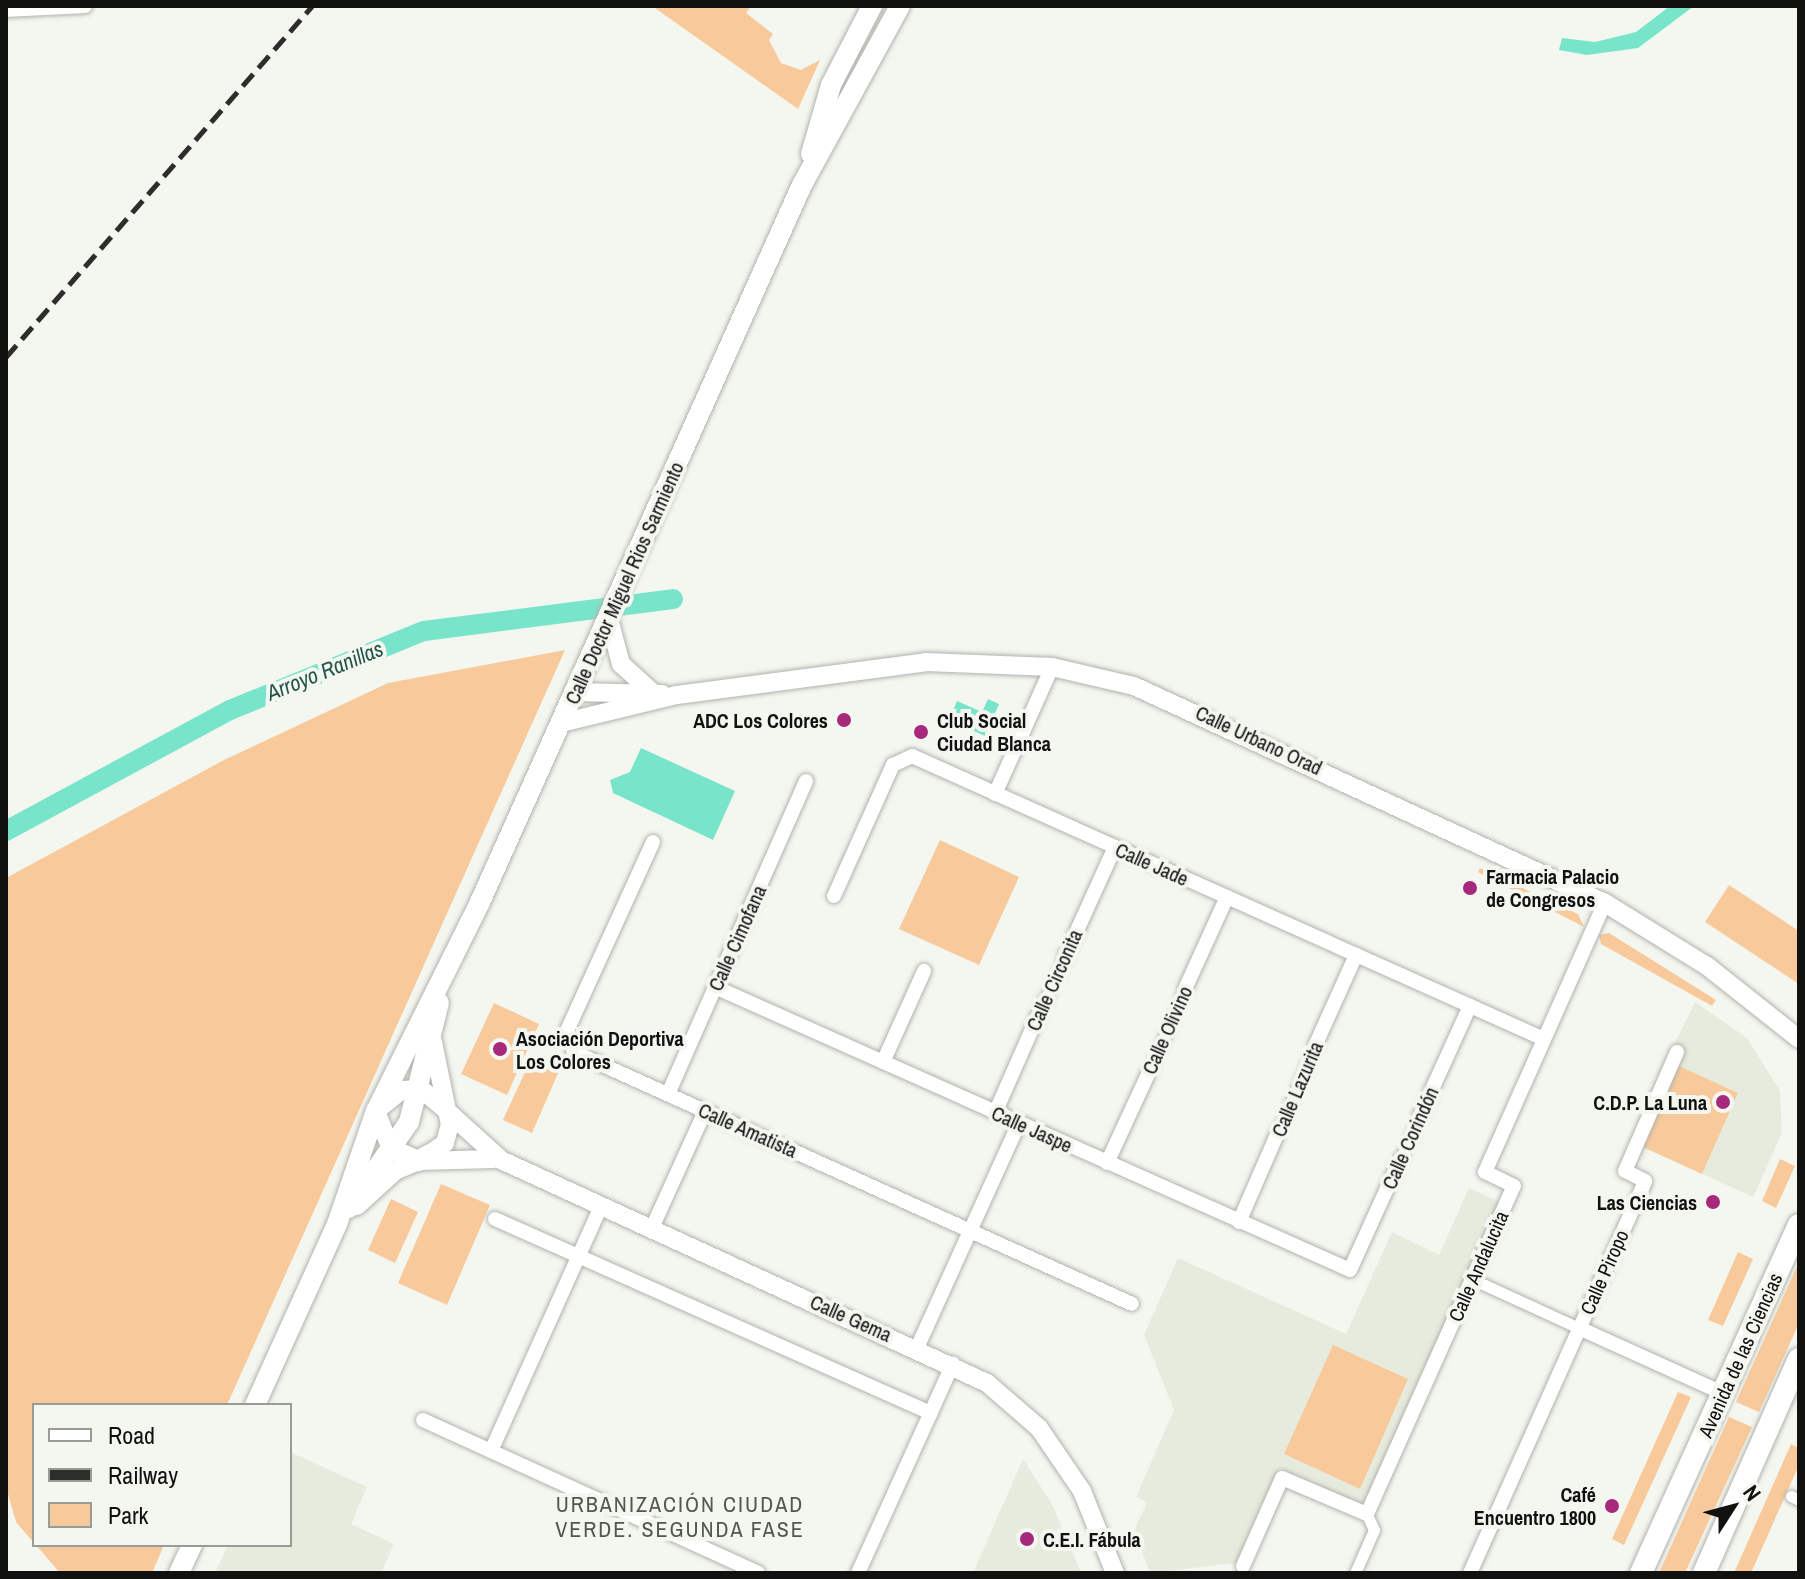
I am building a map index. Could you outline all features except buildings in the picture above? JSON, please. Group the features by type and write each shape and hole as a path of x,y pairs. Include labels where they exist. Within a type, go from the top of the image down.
{"main road":[{"name":"Calle Doctor Miguel Rios Sarmiento","path":"802,185 831,85 872,6"},
{"name":"Calle Doctor Miguel Rios Sarmiento","path":"256,1403 337,1224 376,1111 444,979 609,619 802,185 900,6"},
{"name":"Calle Doctor Miguel Rios Sarmiento","path":"337,1224 391,1149 421,1089 444,979"},
{"path":"391,1149 423,1158"},
{"name":"Avenida de las Ciencias","path":"1641,1573 1799,1225"},
{"path":"1704,1573 1799,1359"},
{"path":"179,1573 191,1547"}],"street":[{"path":"6,10 85,6"},
{"path":"609,619 621,664 653,693"},
{"name":"Calle Urbano Orad","path":"561,723 677,695 926,662 1052,667 1134,686 1202,714 1605,903 1792,1022 1799,1039"},
{"path":"995,794 1052,667"},
{"path":"575,692 607,714"},
{"name":"Calle Urbano Orad","path":"575,692 677,695"},
{"name":"Calle Jade","path":"834,896 901,757 995,794 1544,1039"},
{"name":"Calle Cimofana","path":"668,1094 806,781"},
{"name":"Calle Amatista","path":"653,842 567,1031 568,1045 705,1111 1132,1304"},
{"name":"Calle Circonita","path":"995,1113 1115,847"},
{"name":"Calle Olivino","path":"1107,1163 1227,897"},
{"name":"Calle Andalucita","path":"1355,1573 1374,1530 1367,1514 1514,1186 1485,1172 1605,903"},
{"name":"Calle Lazurita","path":"1239,1222 1356,955"},
{"path":"883,1062 924,971"},
{"name":"Calle Jaspe","path":"715,987 1350,1270"},
{"name":"Calle Corindón","path":"1350,1270 1470,1006"},
{"path":"423,1158 448,1137 447,1111 432,1037"},
{"name":"Calle Piropo","path":"1470,1573 1645,1181 1625,1171 1677,1052"},
{"path":"391,1149 376,1111 402,1090 421,1089 447,1111"},
{"name":"Calle Gema","path":"447,1111 501,1160 953,1364 1039,1428 1082,1491 1115,1573"},
{"path":"652,1228 705,1111"},
{"path":"917,1348 1019,1123"},
{"name":"Calle Gema","path":"337,1224 395,1171 423,1158 501,1160"},
{"path":"491,1451 601,1206"},
{"path":"495,1219 931,1413"},
{"name":"Calle Piropo","path":"1472,1279 1722,1393"},
{"path":"858,1573 953,1364"},
{"path":"423,1420 758,1573"},
{"path":"1242,1570 1282,1478 1367,1514"}],"shaded area":[{"path":"1670,6 1694,6 1638,48 1587,55 1559,50 1562,38 1595,42 1636,32"},
{"path":"988,699 999,704 985,736 949,720 957,701 982,712"},
{"path":"641,748 735,791 713,840 613,793 610,780 630,772"},
{"name":"C.D.P. La Luna","path":"1695,1002 1747,1038 1780,1091 1782,1133 1753,1197 1643,1147 1685,1053 1673,1047"},
{"path":"1469,1188 1500,1202 1364,1505 1279,1468 1236,1563 1150,1573 1134,1530 1147,1503 1136,1497 1174,1410 1144,1335 1178,1258 1346,1334 1392,1232 1439,1255"},
{"path":"292,1453 367,1487 351,1524 394,1544 381,1573 215,1573 227,1547 292,1547"},
{"name":"C.E.I. Fábula","path":"1023,1459 1053,1506 1081,1573 973,1573"}],"green space":[{"path":"652,6 751,6 746,13 773,34 769,40 781,63 801,70 820,60 798,109"},
{"path":"565,650 228,1403 32,1403 32,1541 16,1522 6,1487 6,878 224,760 388,683"},
{"path":"940,840 1019,877 979,965 899,929"},
{"path":"1480,868 1578,914 1584,927 1478,872"},
{"path":"1729,885 1799,931 1799,984 1705,922"},
{"path":"1609,933 1716,1000 1712,1006 1601,944 1599,935"},
{"name":"Asociación Deportiva Los Colores","path":"494,1003 539,1024 507,1095 461,1074"},
{"path":"531,1059 559,1071 532,1133 503,1120"},
{"path":"1679,1066 1738,1093 1702,1174 1643,1147"},
{"path":"1780,1159 1795,1166 1776,1208 1762,1201"},
{"path":"441,1184 490,1205 447,1305 398,1283"},
{"path":"391,1199 418,1212 395,1263 368,1250"},
{"path":"1738,1252 1753,1259 1723,1326 1708,1320"},
{"path":"1799,1262 1799,1323 1759,1412 1736,1402"},
{"path":"1333,1345 1408,1379 1360,1489 1284,1454"},
{"path":"1678,1392 1691,1397 1624,1545 1612,1539"},
{"path":"1729,1417 1752,1427 1685,1573 1659,1573"},
{"path":"1791,1444 1799,1448 1799,1465 1751,1573 1734,1573"},
{"path":"38,1547 163,1547 152,1573 60,1573"}],"waterway":[{"name":"Arroyo Ranillas","path":"6,831 230,710 424,631 673,599"}],"railway":[{"path":"6,357 312,6"}],"place":[{"name":"ADC Los Colores","path":"844,720"},
{"name":"Club Social Ciudad Blanca","path":"921,732"},
{"name":"Farmacia Palacio de Congresos","path":"1470,888"},
{"name":"Asociación Deportiva Los Colores","path":"500,1049"},
{"name":"C.D.P. La Luna","path":"1723,1102"},
{"name":"Las Ciencias","path":"1713,1202"},
{"name":"Café Encuentro 1800","path":"1612,1506"},
{"name":"C.E.I. Fábula","path":"1027,1539"}],"district":[{"name":"URBANIZACIÓN CIUDAD VERDE. SEGUNDA FASE","path":"680,1516"}]}
